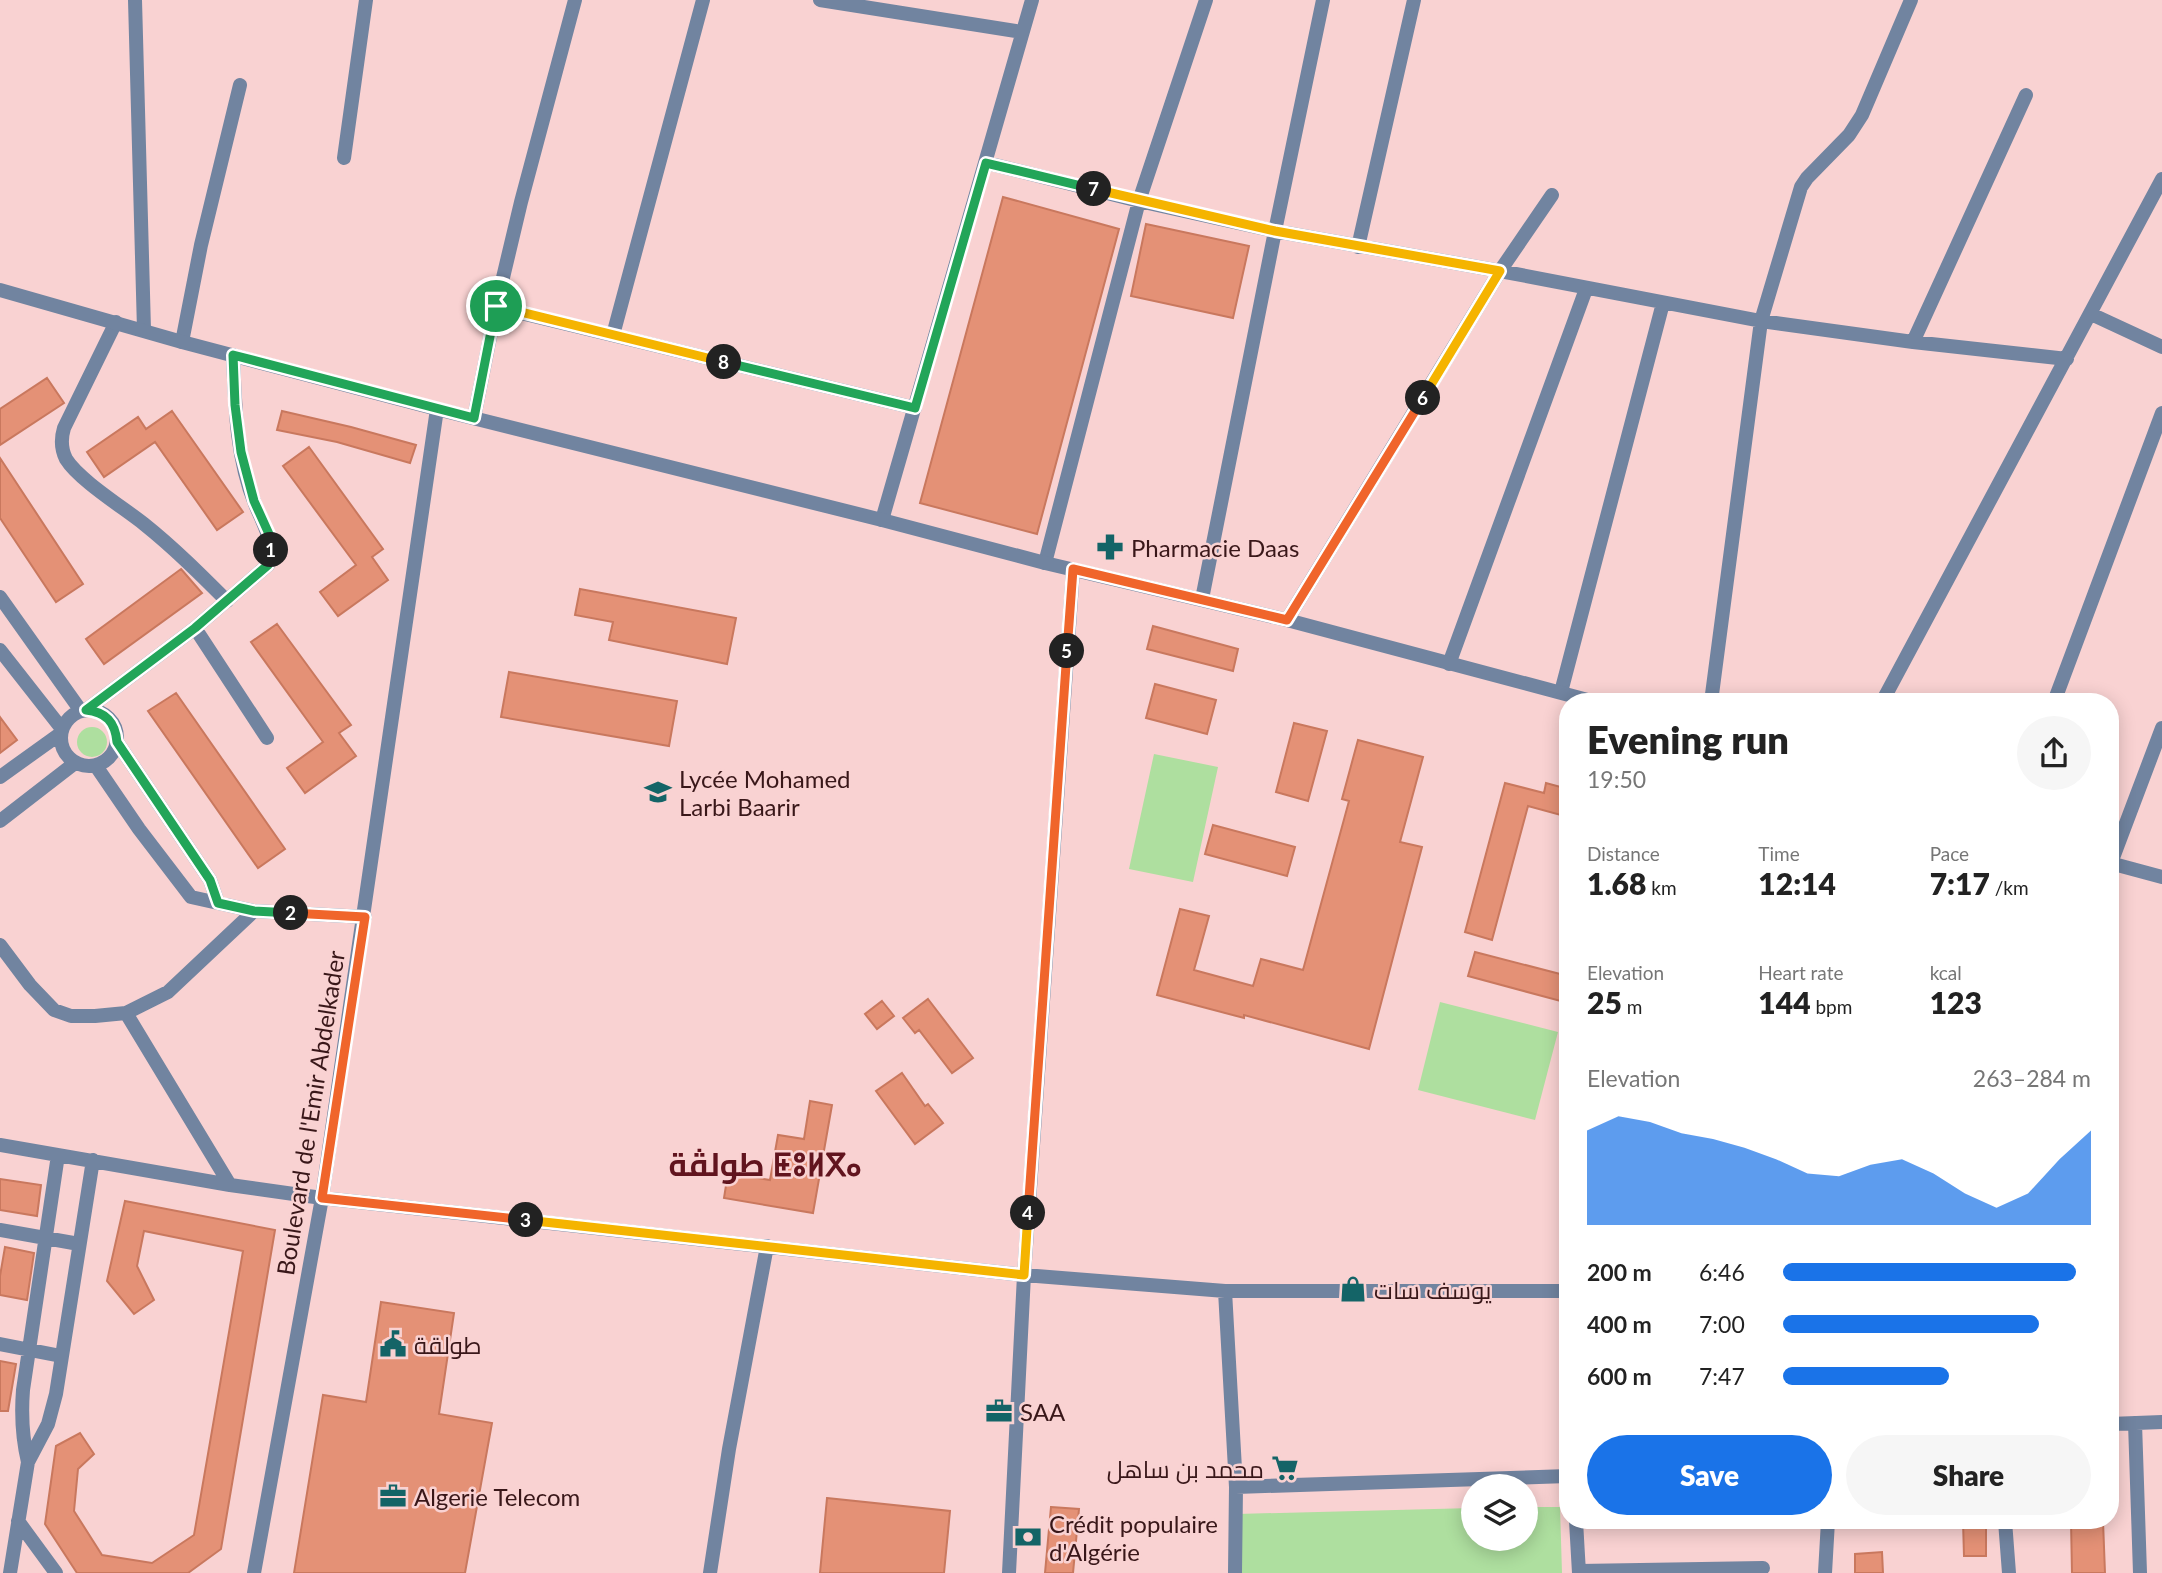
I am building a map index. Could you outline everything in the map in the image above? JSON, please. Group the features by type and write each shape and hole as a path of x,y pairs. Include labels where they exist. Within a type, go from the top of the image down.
{"street":[{"path":"135,0 144,330"},
{"path":"344,158 366,0"},
{"path":"474,418 496,306 521,202 575,0"},
{"path":"613,335 703,0"},
{"path":"820,0 1022,32"},
{"path":"882,520 1032,0"},
{"path":"1045,563 1139,201 1206,0"},
{"path":"1202,599 1323,0"},
{"path":"1358,247 1414,0"},
{"path":"1712,693 1761,321 1801,187 1807,177 1849,135 1862,115 1910,0"},
{"path":"182,342 201,245 240,85"},
{"path":"1913,342 2026,95"},
{"path":"986,163 1275,231 1761,321 1913,342 2067,359"},
{"path":"1887,693 2162,179"},
{"path":"1287,620 1500,271 1552,195"},
{"path":"1449,664 1586,289"},
{"path":"0,290 182,342 437,409 1045,563 1287,620 1564,693"},
{"path":"1561,692 1663,303"},
{"path":"496,306 915,408"},
{"path":"2091,314 2162,347"},
{"path":"116,322 64,428 61,437 65,457 103,493 179,553 227,601"},
{"path":"117,742 114,752 106,761 86,767 75,764 66,756 61,746 61,732 66,721 195,628 268,565 271,557 269,534 254,501 241,452 235,405 233,355"},
{"name":"Boulevard de l'Emir Abdelkader","path":"254,1573 322,1198 437,409"},
{"path":"2057,693 2162,413"},
{"path":"1009,1573 1024,1275 1073,569"},
{"path":"0,597 84,710 96,711 112,722 117,742 210,880 218,903"},
{"path":"195,628 267,738"},
{"path":"0,650 61,732"},
{"path":"2119,842 2162,729"},
{"path":"0,777 61,732"},
{"path":"0,821 75,764"},
{"path":"96,766 139,829 191,897 254,911 365,917"},
{"path":"2119,865 2162,877"},
{"path":"191,897 210,880"},
{"path":"0,945 30,985 54,1010 71,1016 125,1013 168,992 254,911"},
{"path":"125,1013 230,1185"},
{"path":"0,1145 230,1185 322,1198 1024,1275 1225,1291 1559,1291"},
{"path":"28,1462 21,1421 28,1349 58,1154"},
{"path":"9,1573 28,1462 48,1424 56,1394 93,1160"},
{"path":"0,1230 79,1244"},
{"path":"710,1573 729,1449 766,1246"},
{"path":"1225,1291 1236,1487 1235,1573"},
{"path":"0,1344 61,1356"},
{"path":"2119,1424 2162,1422"},
{"path":"2135,1423 2140,1573"},
{"path":"1236,1487 1559,1476"},
{"path":"18,1521 56,1573"},
{"path":"1576,1529 1579,1572 1763,1568"},
{"path":"1825,1573 1828,1529"},
{"path":"2006,1529 2009,1573"}],"green space":[{"path":"92,727 102,732 107,742 102,752 92,757 82,752 77,742 82,732"},
{"path":"1154,754 1218,767 1193,882 1129,869"},
{"path":"1440,1002 1558,1032 1535,1120 1418,1090"},
{"path":"1538,1507 1559,1507 1562,1573 1239,1573 1237,1514 1461,1508 1461,1551 1538,1551"}],"building":[{"path":"1003,197 1119,229 1037,534 920,503"},
{"path":"1146,224 1249,246 1233,318 1131,296"},
{"path":"47,378 64,403 0,445 0,409"},
{"path":"172,411 243,512 217,530 155,442 104,477 87,452 138,417 146,429"},
{"path":"282,411 416,445 410,463 337,442 277,430"},
{"path":"309,447 383,549 372,557 388,580 338,616 320,592 356,565 283,466"},
{"path":"0,458 83,584 56,602 0,518"},
{"path":"181,569 202,593 104,664 86,639"},
{"path":"580,589 736,618 727,664 609,640 613,622 575,615"},
{"path":"277,624 351,725 339,733 356,756 305,793 287,768 323,742 251,642"},
{"path":"1153,626 1238,649 1233,671 1147,649"},
{"path":"509,672 677,701 669,746 501,717"},
{"path":"1155,684 1216,700 1207,734 1146,718"},
{"path":"176,693 285,849 258,868 148,711"},
{"path":"0,717 17,740 0,753"},
{"path":"1294,723 1327,731 1308,801 1276,792"},
{"path":"1358,740 1423,757 1400,842 1422,847 1369,1049 1157,995 1180,909 1209,916 1194,970 1253,986 1261,959 1303,970 1349,801 1342,799"},
{"path":"1505,783 1544,793 1546,783 1559,787 1559,815 1528,806 1492,940 1465,932"},
{"path":"1213,825 1295,847 1287,876 1205,854"},
{"path":"1475,952 1559,974 1559,1001 1468,976"},
{"path":"928,999 973,1058 952,1073 919,1030 915,1033 903,1018"},
{"path":"882,1001 894,1016 877,1029 865,1014"},
{"path":"902,1073 925,1106 928,1104 943,1123 915,1144 876,1091"},
{"path":"810,1101 832,1105 813,1213 724,1198 728,1173 770,1180 778,1135 804,1139"},
{"path":"0,1179 41,1185 37,1216 0,1210"},
{"path":"125,1201 275,1230 221,1549 188,1573 77,1573 45,1524 56,1446 80,1433 94,1454 78,1469 74,1511 102,1555 152,1563 194,1535 243,1251 144,1231 137,1266 154,1300 134,1314 107,1281"},
{"path":"5,1247 34,1253 27,1300 0,1295"},
{"name":"Algerie Telecom","path":"381,1302 454,1313 439,1414 492,1423 465,1573 294,1573 323,1395 366,1402"},
{"path":"0,1361 16,1364 8,1411 0,1411"},
{"path":"827,1498 950,1511 944,1573 820,1573"},
{"path":"1051,1507 1079,1509 1073,1573 1045,1573"},
{"path":"1963,1529 1986,1529 1986,1556 1964,1556"},
{"path":"2071,1529 2103,1529 2105,1573 2072,1573"},
{"path":"1882,1552 1883,1573 1855,1573 1855,1554"}],"place":[{"name":"Pharmacie Daas","path":"1110,547"},
{"name":"Lycée Mohamed Larbi Baarir","path":"658,792"},
{"name":"يوسف سات","path":"1353,1289"},
{"name":"طولقة","path":"393,1344"},
{"name":"SAA","path":"999,1411"},
{"name":"محمد بن ساهل","path":"1285,1468"},
{"name":"Algerie Telecom","path":"393,1496"},
{"name":"Crédit populaire d'Algérie","path":"1028,1537"}],"district":[{"name":"طولڤة ⵟⵓⵍⴳⴰ","path":"765,1163"}],"route":[{"path":"986,163 1275,231 1500,271 1287,620 1073,569 1024,1275 322,1198 365,917 254,911 218,903 210,880 117,742 112,722 105,715 86,710 195,628 268,565 271,557 269,534 254,501 241,452 235,405 233,355 474,418 496,306 915,408 986,163"}]}
